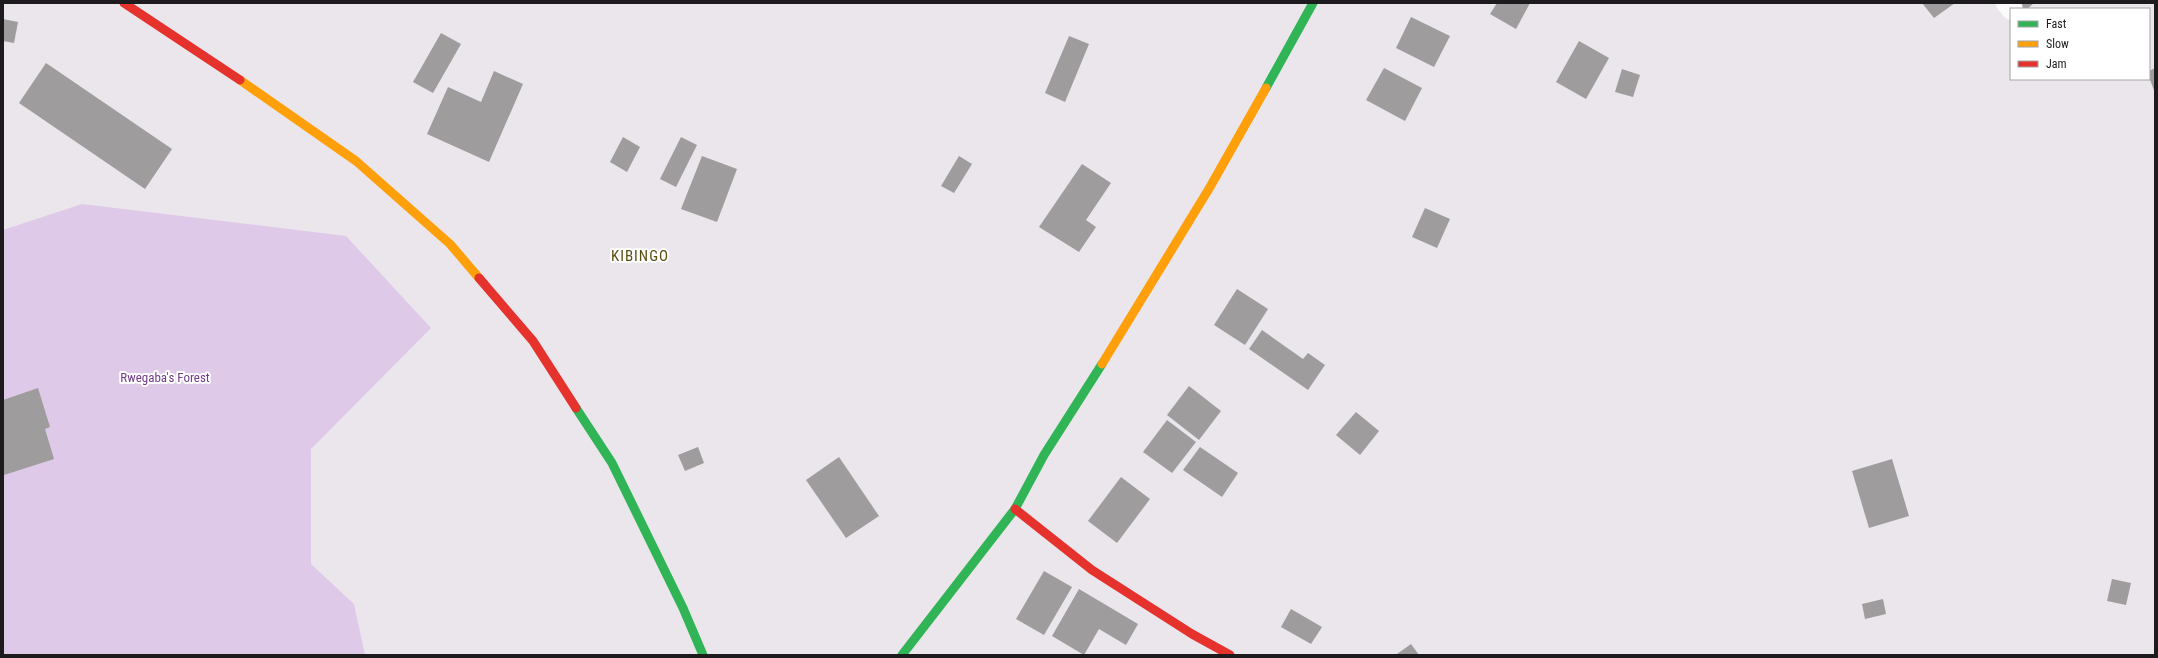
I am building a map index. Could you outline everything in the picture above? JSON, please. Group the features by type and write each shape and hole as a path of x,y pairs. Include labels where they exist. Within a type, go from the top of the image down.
{"street":[{"path":"124,3 228,70 356,161 450,244 533,341 612,463 683,608 703,655"},
{"path":"902,655 1015,509 1044,455 1137,309 1210,187 1313,3"},
{"path":"1015,509 1092,570 1192,634 1230,655"}],"green space":[{"name":"Rwegaba's Forest","path":"82,204 346,236 431,328 311,449 311,564 354,604 365,655 3,655 3,230"}],"building":[{"path":"1497,3 1530,3 1516,29 1490,14"},
{"path":"1922,3 1955,3 1934,18"},
{"path":"2016,3 2034,3 2028,8 2020,8"},
{"path":"1411,17 1450,36 1434,67 1396,48"},
{"path":"3,19 18,22 14,43 3,41"},
{"path":"441,33 461,44 433,93 413,82"},
{"path":"1069,36 1089,44 1065,102 1045,93"},
{"path":"1579,41 1609,58 1586,99 1556,82"},
{"path":"46,63 172,149 145,189 19,103"},
{"path":"1384,68 1422,88 1405,121 1366,100"},
{"path":"2155,68 2155,93 2150,80 2150,70"},
{"path":"1622,69 1640,75 1633,97 1615,92"},
{"path":"494,71 523,84 489,162 427,134 448,87 481,102"},
{"path":"623,137 640,147 627,172 610,162"},
{"path":"681,137 697,145 676,187 660,179"},
{"path":"702,156 737,169 717,222 681,209"},
{"path":"959,156 972,164 954,193 941,186"},
{"path":"1082,164 1111,183 1086,220 1096,227 1079,252 1039,227"},
{"path":"1425,208 1450,219 1437,248 1412,237"},
{"path":"1237,289 1268,309 1245,345 1214,325"},
{"path":"1262,330 1303,359 1308,353 1325,365 1308,390 1249,349"},
{"path":"1189,386 1221,411 1199,440 1167,415"},
{"path":"38,388 50,427 45,429 54,459 4,475 3,400"},
{"path":"1356,412 1379,431 1360,455 1336,435"},
{"path":"1167,420 1196,442 1172,473 1143,452"},
{"path":"698,447 704,463 685,471 678,455"},
{"path":"1200,447 1238,473 1222,497 1183,470"},
{"path":"839,457 879,516 846,538 806,480"},
{"path":"1892,459 1909,516 1869,528 1852,471"},
{"path":"1121,477 1150,499 1117,543 1088,521"},
{"path":"1044,571 1072,587 1044,635 1016,619"},
{"path":"2112,579 2131,583 2126,605 2107,601"},
{"path":"1079,589 1138,624 1126,645 1099,629 1084,655 1052,636"},
{"path":"1883,599 1886,614 1865,619 1862,604"},
{"path":"1291,609 1322,627 1311,644 1281,627"},
{"path":"1411,644 1419,655 1397,654"}],"traffic: fast":[{"path":"1266,88 1313,3"},
{"path":"902,655 1015,509 1044,455 1102,364"},
{"path":"576,408 612,463 683,608 703,655"}],"traffic: slow":[{"path":"240,80 356,161 450,244 479,278"},
{"path":"1102,364 1210,187 1266,88"}],"traffic: jam":[{"path":"124,3 240,80"},
{"path":"479,278 533,341 576,408"},
{"path":"1015,509 1092,570 1192,634 1230,655"}],"district":[{"name":"KIBINGO","path":"640,256"}]}
